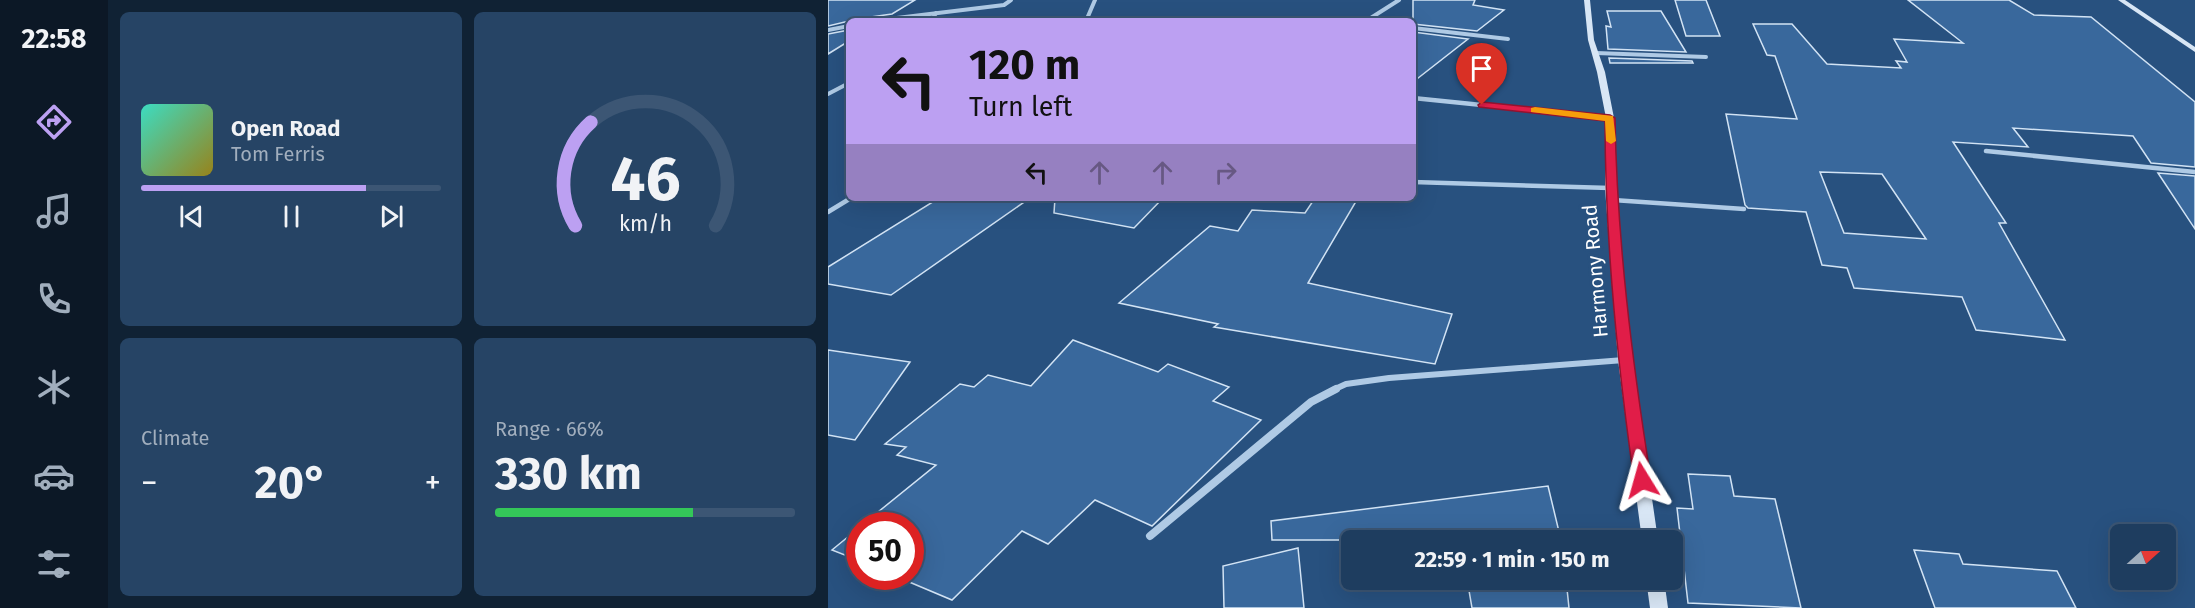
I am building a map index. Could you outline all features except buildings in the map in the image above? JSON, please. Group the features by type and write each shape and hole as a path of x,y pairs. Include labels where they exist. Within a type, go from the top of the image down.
{"main road":[{"name":"Harmony Road","path":"1587,0 1591,40 1610,118 1610,188 1613,200 1624,360 1649,530"},
{"path":"2121,0 2195,50"},
{"path":"1657,590 1659,608"}],"street":[{"path":"896,18 1004,5 1011,0"},
{"path":"1087,18 1095,0"},
{"path":"1371,18 1399,0"},
{"path":"933,18 936,13"},
{"path":"828,30 846,27"},
{"path":"1416,28 1508,39"},
{"path":"1596,53 1706,57"},
{"path":"828,94 846,85"},
{"path":"1416,98 1610,118"},
{"path":"1986,152 2195,172"},
{"path":"1416,182 1610,188"},
{"path":"1613,200 1744,209"},
{"path":"828,212 846,201"},
{"path":"1150,536 1311,402 1346,384 1389,378 1624,360"}],"slow traffic":[{"path":"1535,110 1610,118 1611,141"}],"route":[{"path":"1482,105 1610,118 1612,152 1610,188 1613,200 1624,360 1642,480"}]}
